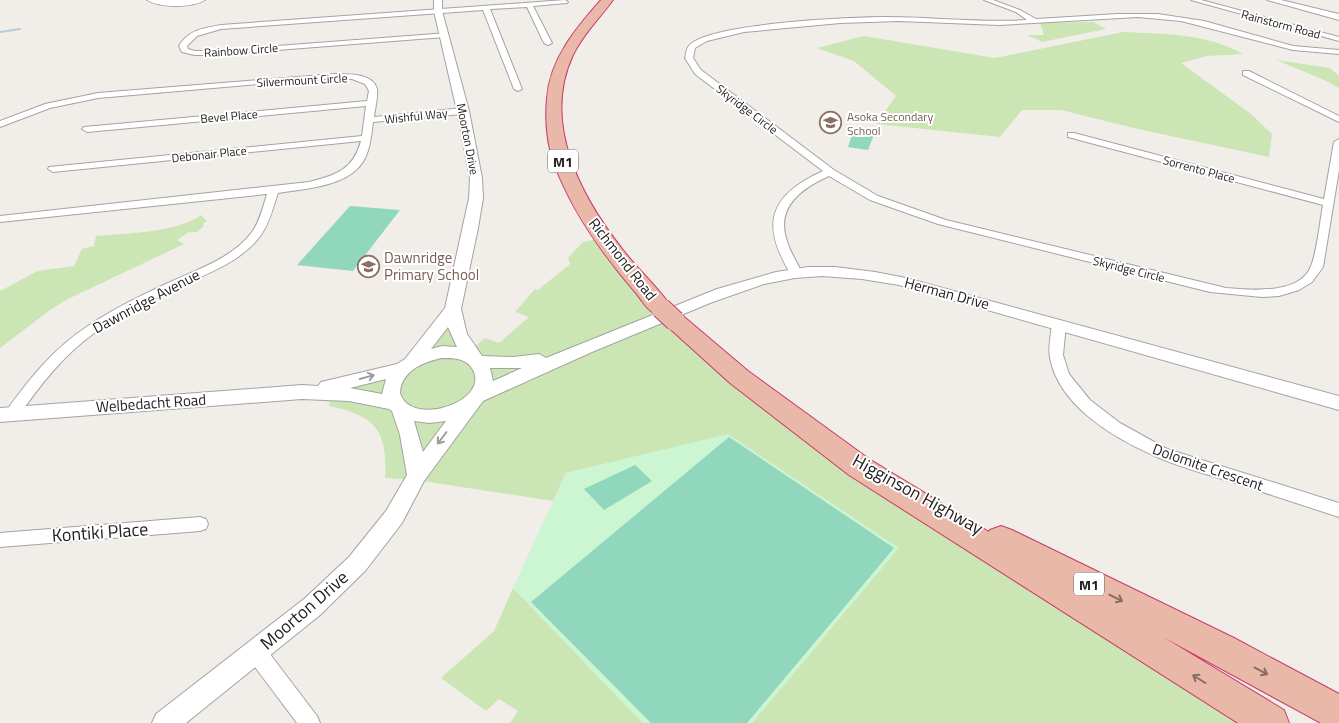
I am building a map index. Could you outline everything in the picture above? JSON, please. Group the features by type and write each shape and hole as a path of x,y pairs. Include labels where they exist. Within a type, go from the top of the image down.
{"highway":[{"path":"573,43 602,13 620,0"},
{"name":"Richmond Road","path":"603,4 573,43 559,74 554,102 559,148 568,176 580,202 610,249 668,314 746,383 841,452"},
{"name":"Higginson Highway","path":"841,452 1022,551 1222,650 1339,714"},
{"name":"Higginson Highway","path":"841,452 859,467 901,494 1271,723"}],"street":[{"path":"150,0 159,4 182,4 202,0"},
{"name":"Moorton Drive","path":"437,0 438,12 463,111 473,160 476,198 453,309 454,322 459,338 476,359"},
{"path":"987,0 1018,11 1035,21"},
{"name":"Rainstorm Road","path":"1194,0 1339,39"},
{"path":"1271,0 1339,17"},
{"path":"438,12 565,2"},
{"path":"529,5 548,43"},
{"path":"486,8 518,89"},
{"name":"Rainbow Circle","path":"438,12 221,27 193,34 187,39 184,48 194,53 212,53 445,35"},
{"name":"Skyridge Circle","path":"1339,52 1314,51 1283,46 1196,22 1166,17 1136,16 998,23 889,19 855,20 728,32 704,39 693,46 690,51 689,60 698,72 830,172 874,198 922,216 1203,287 1246,293 1288,289 1298,286 1312,275 1317,267 1339,142"},
{"path":"1246,73 1339,119"},
{"name":"Silvermount Circle","path":"0,124 38,109 88,97 330,76 350,76 367,81 373,87 369,120 361,157 346,172 318,183 274,190 0,219"},
{"name":"Bevel Place","path":"87,129 371,103"},
{"name":"Wishful Way","path":"369,120 463,111"},
{"name":"Sorrento Place","path":"1071,135 1328,202"},
{"name":"Debonair Place","path":"53,169 365,138"},
{"path":"796,273 780,236 778,226 780,212 790,195 796,190 830,172"},
{"name":"Dawnridge Avenue","path":"6,414 47,367 85,333 122,311 216,264 245,247 253,239 262,224 274,190"},
{"name":"Herman Drive","path":"473,400 518,376 557,359 750,282 796,273 836,272 878,276 950,294 1339,403"},
{"name":"Moorton Drive","path":"407,365 453,309"},
{"name":"Dolomite Crescent","path":"1059,324 1056,358 1062,375 1084,402 1126,434 1162,453 1339,510"},
{"path":"398,406 415,415 434,416 453,412 473,400 483,387 486,377 476,359 458,352 442,352 426,356 407,365 396,376 391,395 398,406 410,435 416,475"},
{"name":"Herman Drive","path":"476,359 513,363 557,359"},
{"name":"Welbedacht Road","path":"302,392 407,365"},
{"name":"Welbedacht Road","path":"6,414 302,392 349,394 398,406"},
{"name":"Moorton Drive","path":"165,723 312,607 357,564 394,517 416,475 473,400"},
{"name":"Kontiki Place","path":"0,540 200,524"},
{"path":"256,652 310,723"}],"green space":[{"path":"1093,22 1106,29 1042,42 1027,35 1044,35 1040,23"},
{"path":"1123,32 1169,34 1200,38 1229,47 1243,54 1207,56 1181,63 1251,114 1272,134 1269,157 1138,129 1061,110 1022,110 1000,137 876,124 896,96 854,61 817,48 864,36 995,58"},
{"path":"1276,60 1330,68 1339,76 1339,88 1324,80"},
{"path":"854,129 875,132 868,150 848,147"},
{"path":"350,206 400,210 353,271 297,265"},
{"path":"201,215 207,221 197,232 189,232 177,240 184,244 66,300 0,348 0,291 38,271 74,266 82,249 94,246 96,236 165,229 190,221"},
{"path":"602,238 724,367 1269,723 752,723 898,548 728,435 566,473 553,501 416,480 385,478 384,448 381,437 368,421 358,415 329,406 332,386 404,367 453,309 460,338 477,345 485,338 499,343 529,317 515,312 535,289 538,290 570,264 568,258 583,242"},
{"path":"728,434 899,548 752,723 643,723 513,588 566,473"},
{"path":"729,437 894,548 747,723 651,723 531,602"},
{"path":"635,465 652,481 604,510 584,489"},
{"path":"513,588 643,723 510,723 518,711 499,699 486,711 441,678 494,631"}],"waterway":[{"path":"0,32 20,29"}],"place":[{"name":"Asoka Secondary School","path":"831,123"},
{"name":"Dawnridge Primary School","path":"368,266"}]}
